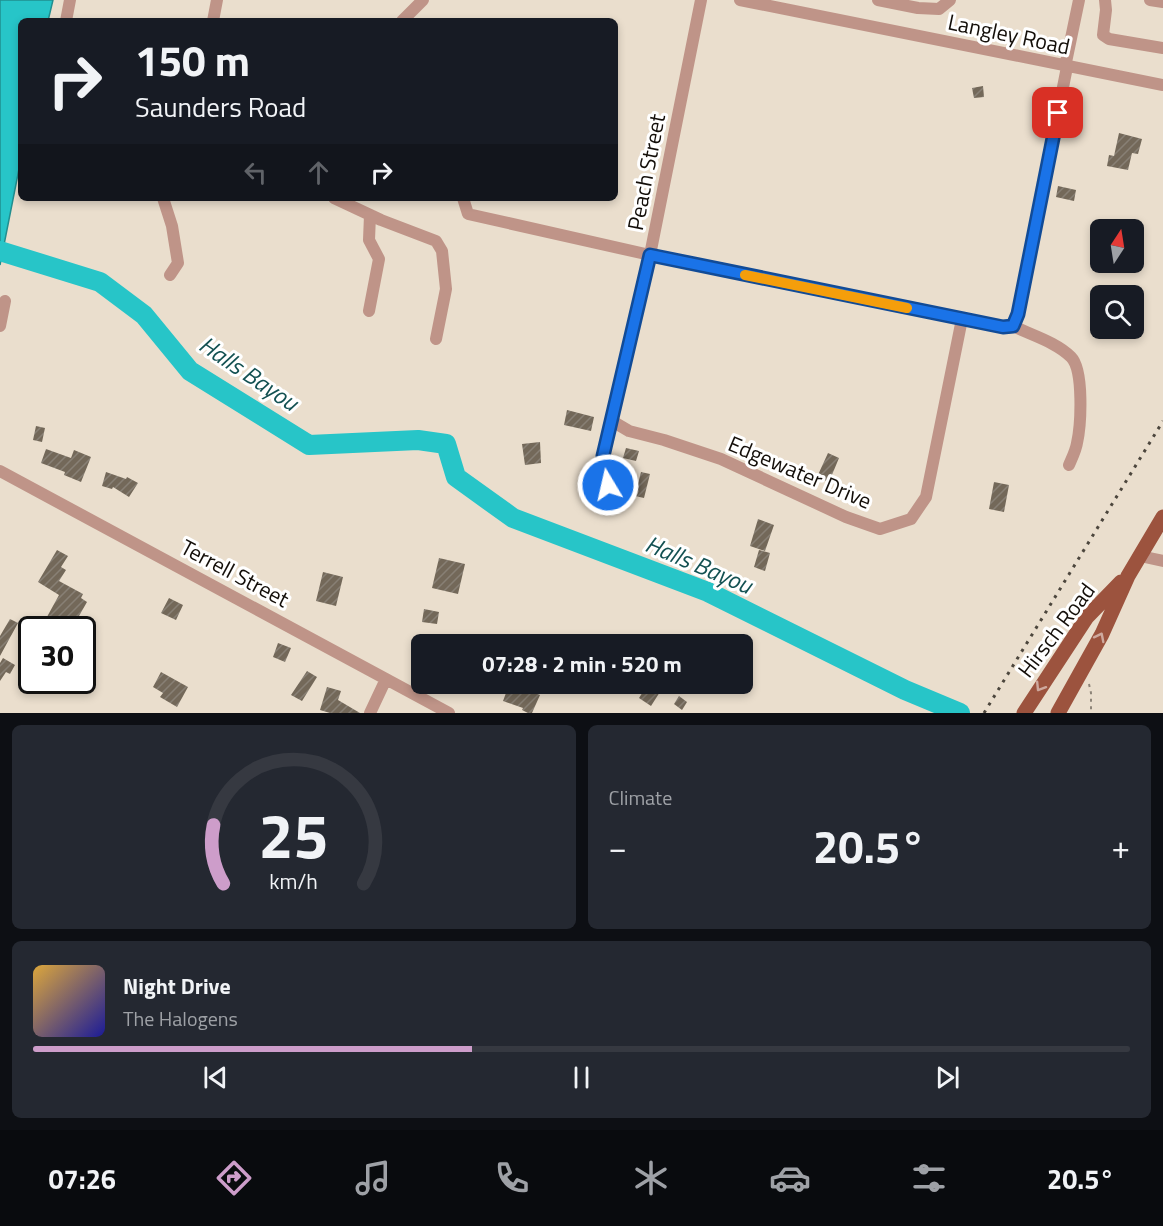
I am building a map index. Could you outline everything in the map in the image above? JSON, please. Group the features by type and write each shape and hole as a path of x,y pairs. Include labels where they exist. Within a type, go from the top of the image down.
{"main road":[{"name":"Hirsch Road","path":"1058,713 1102,634 1128,576 1163,517"},
{"name":"Hirsch Road","path":"1024,713 1087,617 1128,576"}],"street":[{"path":"67,18 70,0"},
{"path":"214,18 217,0"},
{"path":"405,18 423,0"},
{"name":"Peach Street","path":"603,456 650,255 701,0"},
{"name":"Langley Road","path":"740,0 1163,85"},
{"path":"878,0 918,8 939,9 950,0"},
{"path":"1013,326 1079,0"},
{"path":"1105,0 1103,35 1110,39 1163,48"},
{"path":"1150,0 1163,3"},
{"path":"165,201 172,226 178,263 170,275"},
{"path":"340,201 435,241 442,251 446,289 436,339"},
{"path":"464,201 468,214 650,255 962,319 1003,327 1013,326 1057,347 1071,357 1077,366 1080,400 1077,444 1069,465"},
{"path":"369,311 378,259 369,240 370,215"},
{"path":"0,326 4,301"},
{"name":"Edgewater Drive","path":"612,421 629,431 721,459 846,517 880,529 911,519 926,497 962,319"},
{"name":"Terrell Street","path":"0,471 449,713"},
{"path":"1140,556 1163,561"},
{"path":"370,713 386,679"}],"path":[{"path":"1087,678 1091,693 1091,713"}],"water":[{"path":"0,0 53,0 49,18 18,18 18,174 0,265"}],"building":[{"path":"983,86 984,97 974,98 972,88"},
{"path":"1119,133 1142,139 1138,154 1132,153 1128,170 1107,166 1109,155 1114,156"},
{"path":"1058,186 1076,190 1074,201 1056,197"},
{"path":"567,410 594,417 591,431 564,425"},
{"path":"36,426 45,428 42,442 33,440"},
{"path":"540,442 541,463 525,465 522,444"},
{"path":"626,448 639,451 636,461 623,458"},
{"path":"46,449 71,458 74,450 91,457 81,482 64,475 65,472 41,463"},
{"path":"828,453 839,458 829,482 817,477"},
{"path":"106,472 126,479 127,477 138,483 129,497 113,487 112,489 102,486"},
{"path":"641,472 650,474 644,498 635,496"},
{"path":"994,482 1009,485 1004,512 989,509"},
{"path":"758,519 774,525 765,551 750,546"},
{"path":"57,550 68,556 61,567 66,570 59,581 83,594 81,598 87,602 79,616 47,616 59,595 38,582"},
{"path":"759,550 770,553 765,571 754,567"},
{"path":"439,558 465,564 458,594 432,588"},
{"path":"323,572 343,577 336,606 316,601"},
{"path":"169,598 183,605 176,620 161,613"},
{"path":"424,609 439,612 437,624 422,622"},
{"path":"10,619 18,623 0,656 0,636"},
{"path":"278,643 291,648 285,662 273,657"},
{"path":"3,658 15,665 10,674 6,672 0,681 0,663"},
{"path":"307,671 317,677 302,701 291,695"},
{"path":"161,672 188,687 177,707 160,697 163,693 153,687"},
{"path":"327,687 341,691 338,700 360,713 330,713 320,710"},
{"path":"506,694 540,695 532,713 503,701"},
{"path":"642,694 659,694 651,706 639,698"},
{"path":"679,696 687,702 682,710 674,704"}],"waterway":[{"name":"Halls Bayou","path":"0,251 100,282 144,315 190,371 309,445 418,440 446,444 456,477 513,518 708,592 905,690 960,713"}],"railway":[{"path":"984,713 1163,421"}],"slow traffic":[{"path":"745,275 907,308"}],"route":[{"path":"608,485 608,470 603,456 650,255 1003,327 1013,326 1018,314 1058,113"}]}
